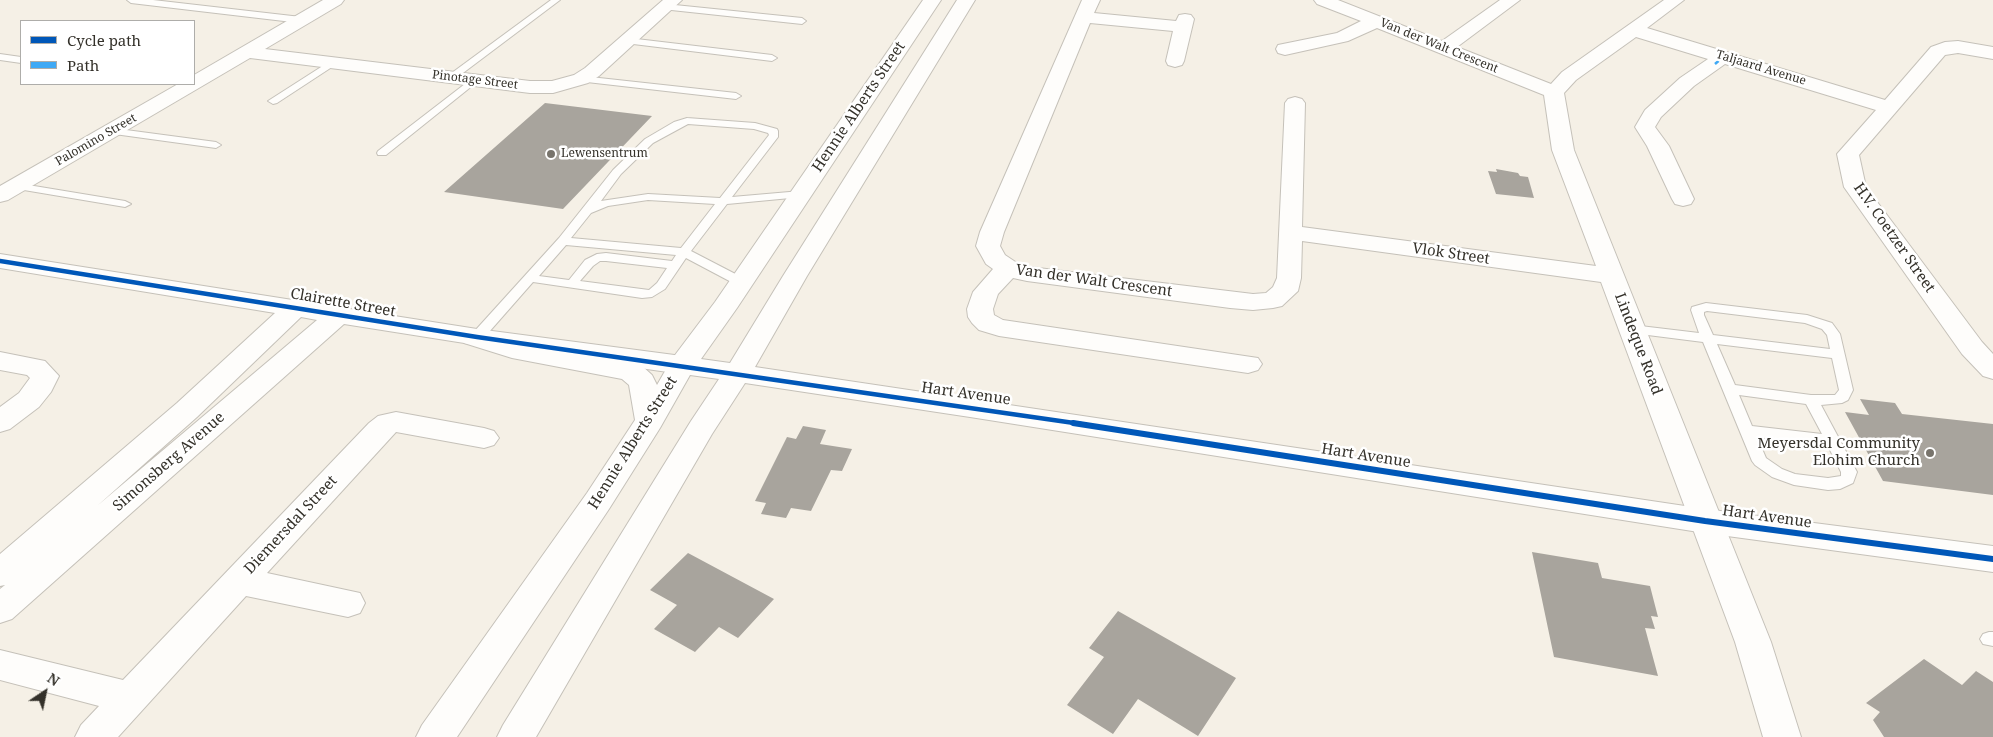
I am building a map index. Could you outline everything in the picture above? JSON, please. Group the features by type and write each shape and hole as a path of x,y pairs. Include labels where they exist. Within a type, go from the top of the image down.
{"street":[{"name":"Palomino Street","path":"195,82 334,0"},
{"name":"Hennie Alberts Street","path":"434,737 598,501 650,421 682,365 742,282 932,0"},
{"name":"Hennie Alberts Street","path":"516,737 701,428 737,374 800,267 966,0"},
{"name":"Van der Walt Crescent","path":"1323,0 1377,21 1449,44 1554,92"},
{"path":"1349,10 1369,0"},
{"path":"1449,44 1511,0"},
{"path":"1554,92 1569,76 1675,0"},
{"name":"Pinotage Street","path":"246,52 530,87 553,87 580,80 628,41 669,4"},
{"name":"Van der Walt Crescent","path":"1087,8 992,232 988,246 994,259 1008,268 1027,274 1230,300 1253,302 1273,300 1285,291 1289,278 1295,103"},
{"path":"1087,8 1184,23 1175,61"},
{"path":"1285,49 1336,39 1377,21"},
{"name":"Taljaard Avenue","path":"1633,30 1888,107"},
{"name":"H.V. Coetzer Street","path":"1993,52 1958,47 1944,48 1938,51 1848,154 1855,187 1972,348 1993,370"},
{"path":"1683,200 1658,146 1645,127 1652,114 1687,82 1723,57"},
{"name":"Palomino Street","path":"8,191 190,85"},
{"name":"Lindeque Road","path":"1554,92 1563,150 1705,522 1753,642 1782,737"},
{"name":"Vlok Street","path":"1290,232 1612,276"},
{"name":"Clairette Street","path":"0,261 475,337 682,365"},
{"path":"1008,268 986,292 980,309 981,317 988,324 999,328 1248,364"},
{"name":"Simonsberg Avenue","path":"0,573 187,410 268,336 296,307"},
{"name":"Simonsberg Avenue","path":"0,609 338,315"},
{"path":"475,337 522,352 632,371 642,382 650,421"},
{"path":"0,361 35,367 45,376 41,385 29,400 0,422"},
{"name":"Hart Avenue","path":"682,365 970,407 1705,522 1993,559"},
{"name":"Diemersdal Street","path":"94,737 379,430 388,423 396,422 484,438"},
{"path":"239,581 348,603"},
{"path":"0,665 130,698"}],"lane":[{"path":"131,0 301,20"},
{"path":"452,78 556,0"},
{"path":"669,4 802,21"},
{"path":"628,41 772,58"},
{"path":"0,57 20,60"},
{"path":"273,102 332,63"},
{"path":"382,153 474,80"},
{"path":"580,80 736,96"},
{"path":"475,337 529,278 564,241 617,172 649,141 678,124 687,121 755,126 773,131 774,135 684,252 661,286 652,292 642,294 529,278"},
{"path":"111,131 216,146"},
{"path":"8,191 125,204"},
{"path":"587,211 605,203 648,197 723,201 800,194"},
{"path":"564,241 684,252 742,282"},
{"path":"571,285 589,263 597,258 606,257 675,265"},
{"path":"1730,389 1811,400 1837,400 1843,397 1846,390 1845,382 1831,329 1818,322 1795,317 1716,308 1701,308 1698,310 1708,338 1760,461 1767,467 1794,479 1840,483 1848,479 1849,472 1811,400"},
{"path":"1632,329 1838,354"},
{"path":"1746,430 1834,441"}],"building":[{"name":"Lewensentrum","path":"545,103 652,116 563,209 444,192"},
{"path":"1496,169 1528,177 1534,198 1496,194 1488,171 1497,172"},
{"name":"Meyersdal Community Elohim Church","path":"1860,399 1895,403 1902,414 1993,424 1993,495 1883,481 1845,412 1869,415"},
{"path":"803,426 826,430 820,444 852,449 842,471 831,470 811,511 791,508 786,518 761,514 766,503 755,501 787,437 796,439"},
{"path":"1532,552 1598,563 1602,578 1650,586 1658,617 1651,616 1655,629 1645,628 1658,676 1554,657"},
{"path":"688,553 774,599 738,638 719,627 695,652 654,629 677,605 650,590"},
{"path":"1118,611 1236,678 1198,736 1138,699 1113,734 1067,705 1104,657 1089,648"},
{"path":"1924,659 1962,685 1976,671 1993,682 1993,737 1884,737 1873,720 1880,712 1866,703"}],"marked path":[{"path":"1715,64 1723,57"}],"cycle path":[{"path":"0,261 477,337 970,407 1705,521 1993,559"}],"place":[{"name":"Lewensentrum","path":"551,154"},
{"name":"Meyersdal Community Elohim Church","path":"1930,453"}]}
